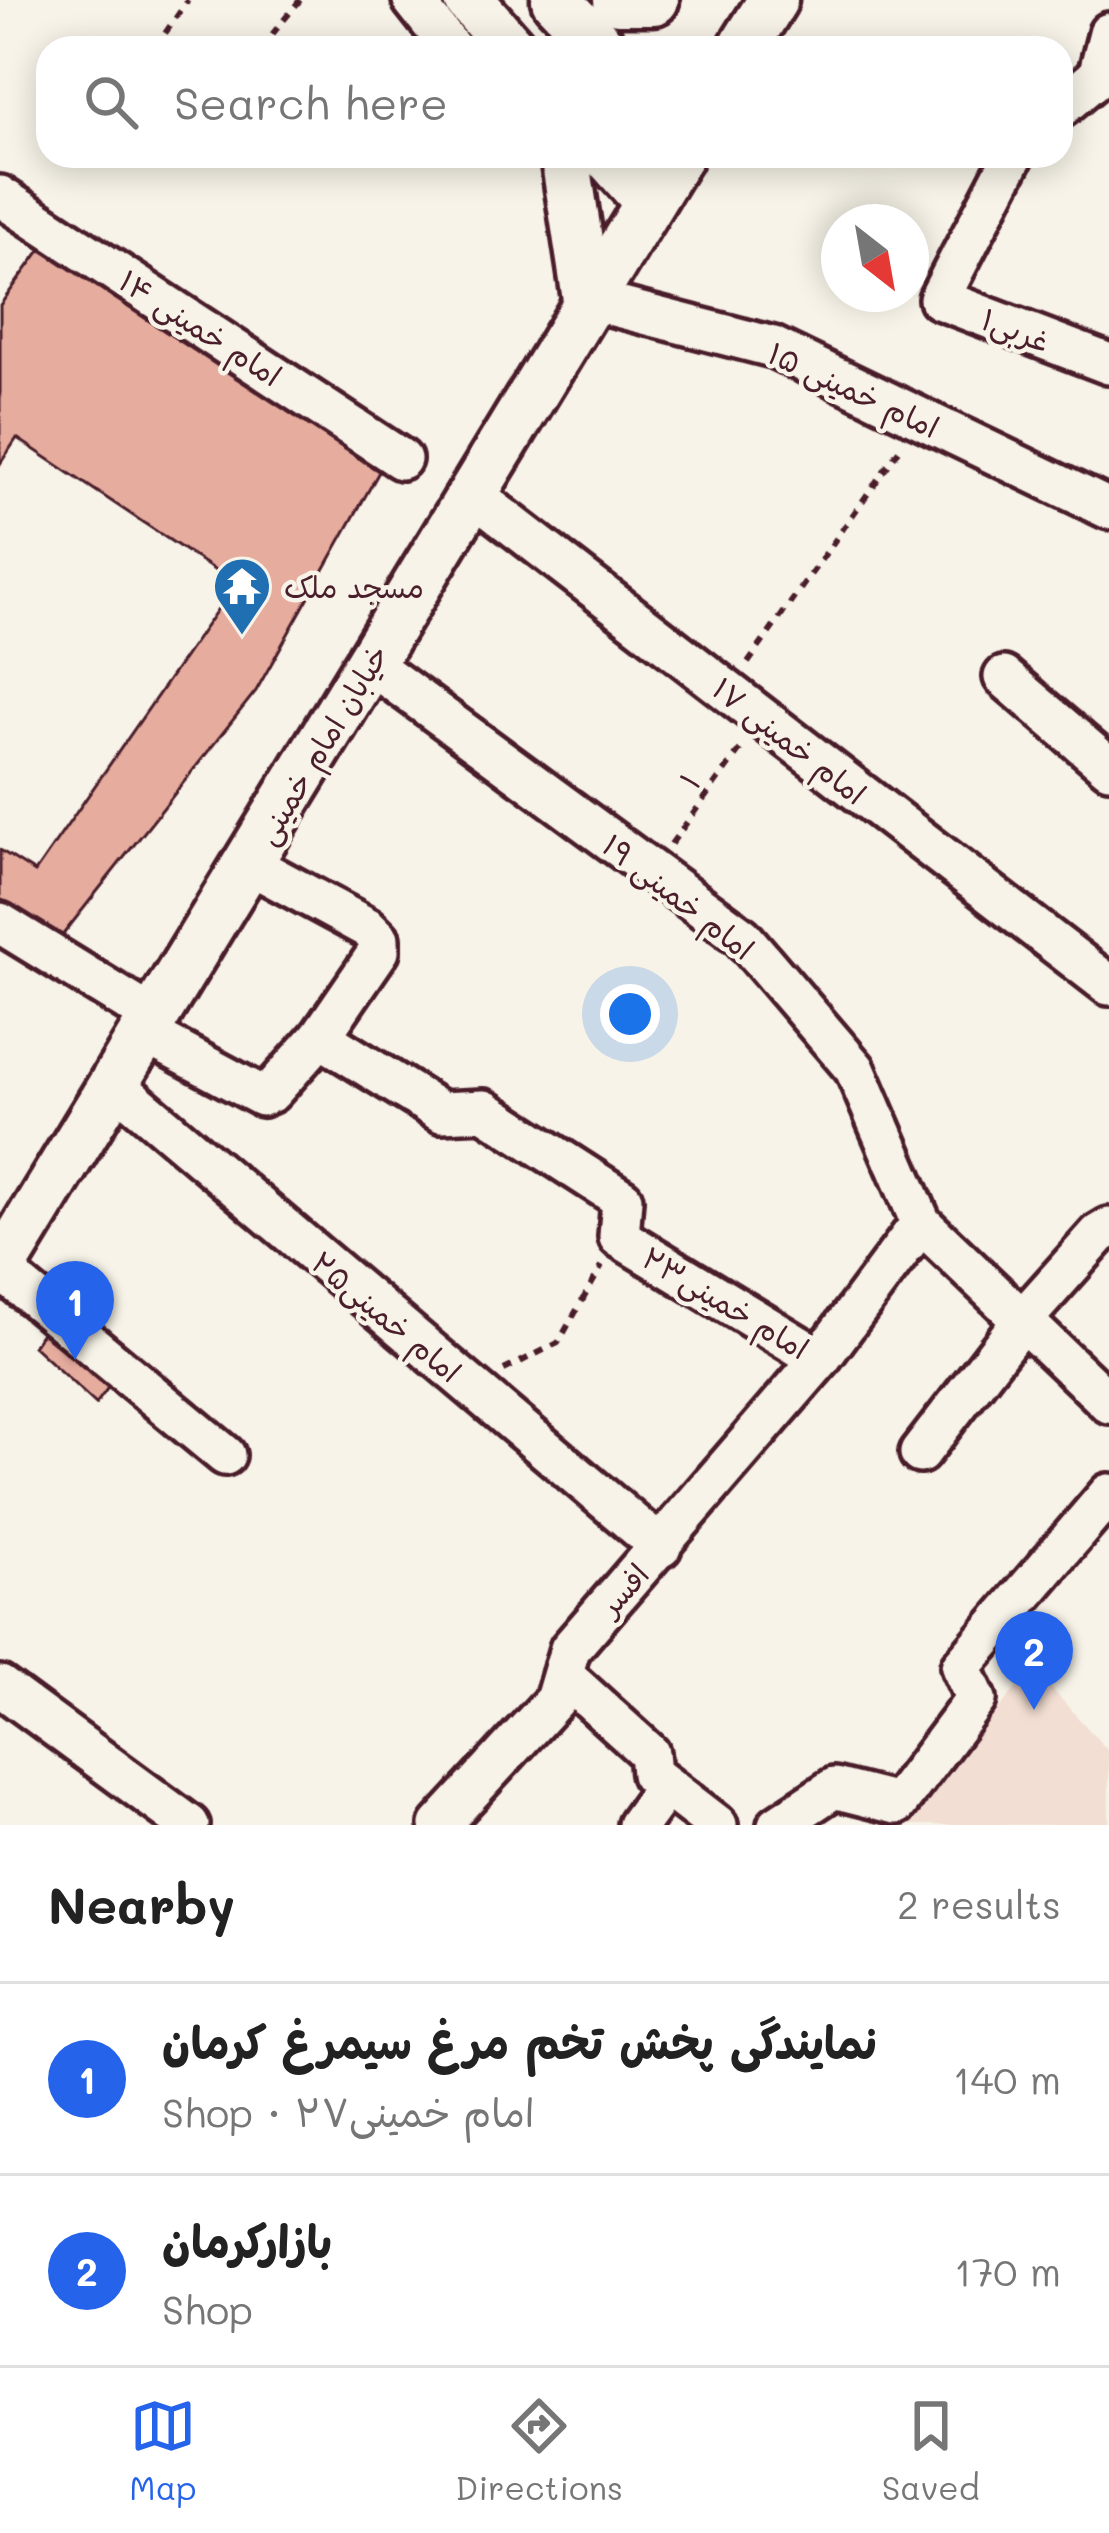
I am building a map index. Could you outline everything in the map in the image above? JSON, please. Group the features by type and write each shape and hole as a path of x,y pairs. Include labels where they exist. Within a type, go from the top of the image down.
{"main road":[{"path":"556,0 590,36"},
{"path":"618,0 654,0"},
{"path":"750,36 773,0"},
{"path":"474,2 501,36"},
{"path":"567,168 587,299"},
{"path":"619,168 649,202"},
{"name":"خیابان امام خمینی","path":"0,1269 670,168"}],"street":[{"path":"413,0 442,36"},
{"path":"1073,97 1104,73 1109,33"},
{"name":"غربی۱","path":"1007,168 939,299 1109,364"},
{"name":"امام خمینی ۱۴","path":"0,196 401,459"},
{"name":"امام خمینی ۱۵","path":"587,299 773,347 1109,509"},
{"name":"امام خمینی ۱۷","path":"472,494 1109,985"},
{"name":"امام خمینی ۱۹","path":"369,663 742,937 855,1069 921,1222 1109,1402"},
{"path":"1004,677 1109,767"},
{"path":"0,923 262,1096 271,1093 320,1037 379,951 379,939 368,928 249,864"},
{"name":"امام خمینی۲۳","path":"320,1037 441,1112 484,1110 622,1199 619,1237 820,1360"},
{"name":"امام خمینی۲۵","path":"113,1083 661,1547"},
{"name":"افسر","path":"404,1825 414,1820 436,1825 555,1700 570,1649 820,1360 921,1222"},
{"path":"920,1453 1024,1318 1109,1228"},
{"path":"0,1269 225,1455"},
{"path":"778,1825 834,1788 909,1814 976,1699 961,1666 1109,1494"},
{"path":"563,1675 649,1753 651,1774 717,1825"},
{"path":"0,1686 189,1825"},
{"path":"638,1825 666,1786"}],"path":[{"path":"163,36 188,0"},
{"path":"271,36 300,0"},
{"path":"728,691 920,421"},
{"name":"۱","path":"652,872 764,716"},
{"path":"471,1387 558,1343 619,1237"}],"shaded area":[{"path":"1033,1668 1109,1752 1109,1825 902,1825"}],"building":[{"name":"مسجد ملک","path":"44,245 380,470 256,691 61,937 0,899 0,850 35,872 235,584 17,438 0,464 0,305"},
{"path":"52,1318 118,1374 96,1404 33,1346"}],"place":[{"name":"مسجد ملک","path":"242,637"},
{"name":"نمایندگی پخش تخم مرغ سیمرغ کرمان","path":"75,1360"},
{"name":"بازارکرمان","path":"1034,1710"}]}
